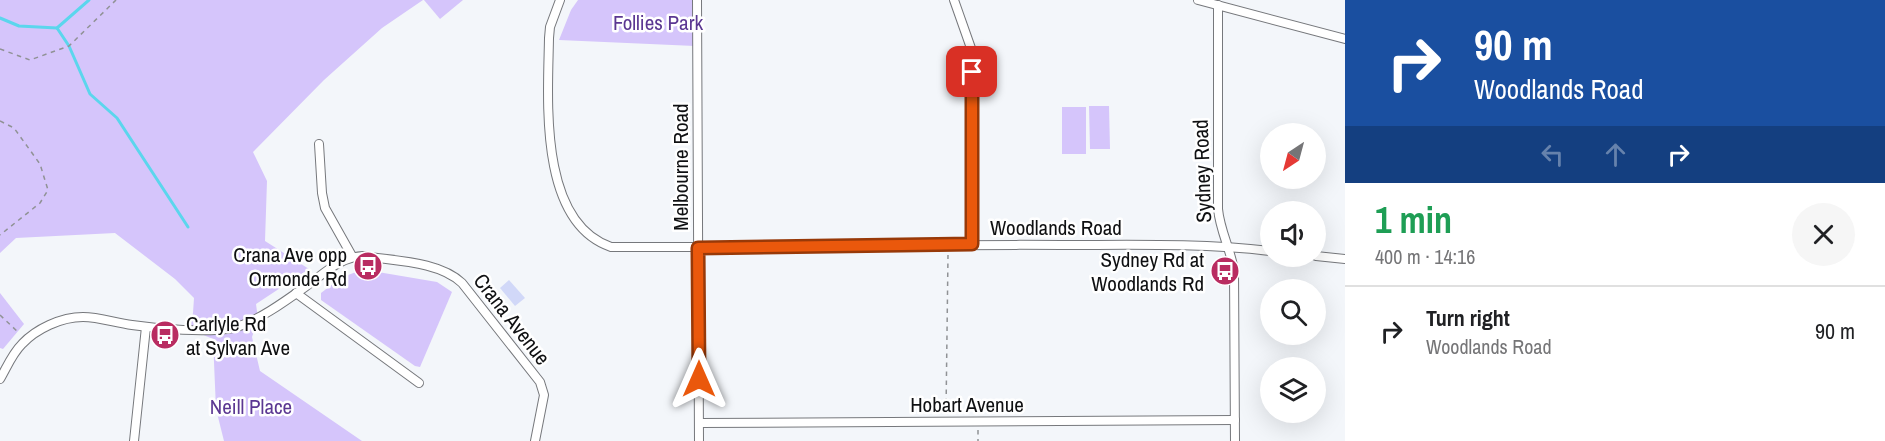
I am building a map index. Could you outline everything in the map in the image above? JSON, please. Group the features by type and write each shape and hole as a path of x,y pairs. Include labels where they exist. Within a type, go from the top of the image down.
{"street":[{"name":"Woodlands Road","path":"560,0 550,27 549,38 550,153 561,193 575,220 600,243 611,247 972,244 1227,246 1260,250"},
{"name":"Melbourne Road","path":"697,0 699,441"},
{"path":"954,0 972,51 972,244"},
{"path":"1198,0 1345,39"},
{"name":"Sydney Road","path":"1218,5 1218,209 1234,271 1235,441"},
{"path":"0,379 15,352 26,339 51,324 83,317 146,327 189,329 234,327 258,316 296,293 339,262 352,256 325,208 319,144"},
{"name":"Crana Avenue","path":"352,256 439,268 453,274 462,283 540,382 544,395 535,441"},
{"path":"1326,257 1345,259"},
{"path":"296,293 419,383"},
{"path":"134,441 146,327"},
{"name":"Hobart Avenue","path":"699,423 1234,420"}],"path":[{"path":"0,49 30,60 69,46 116,0"},
{"path":"0,121 14,128 40,164 48,190 40,203 0,235"},
{"path":"946,422 948,245"},
{"path":"0,315 26,339"},
{"path":"978,422 978,441"}],"green space":[{"name":"Neill Place","path":"0,0 423,0 382,28 324,80 253,152 267,181 265,241 309,269 256,304 258,319 252,337 260,371 362,441 224,441 216,409 213,339 189,329 194,298 175,279 115,233 16,238 0,253"},
{"path":"424,0 463,0 440,19"},
{"name":"Follies Park","path":"578,0 694,0 695,46 559,40 571,10"},
{"path":"1089,106 1109,106 1110,149 1090,149"},
{"path":"1062,107 1086,107 1086,154 1062,154"},
{"path":"366,270 437,282 452,292 420,367 415,366 321,300 321,293 337,281 353,273"},
{"path":"0,293 24,324 3,349 0,348"}],"building":[{"path":"509,280 525,298 515,306 500,288"}],"waterway":[{"path":"0,18 19,26 57,28 89,0"},
{"path":"57,28 69,46 90,94 117,118 188,227"}],"place":[{"name":"Crana Ave opp Ormonde Rd","path":"368,266"},
{"name":"Sydney Rd at Woodlands Rd","path":"1225,271"},
{"name":"Carlyle Rd at Sylvan Ave","path":"165,335"}],"route":[{"path":"699,379 698,248 972,244 972,72"}]}
